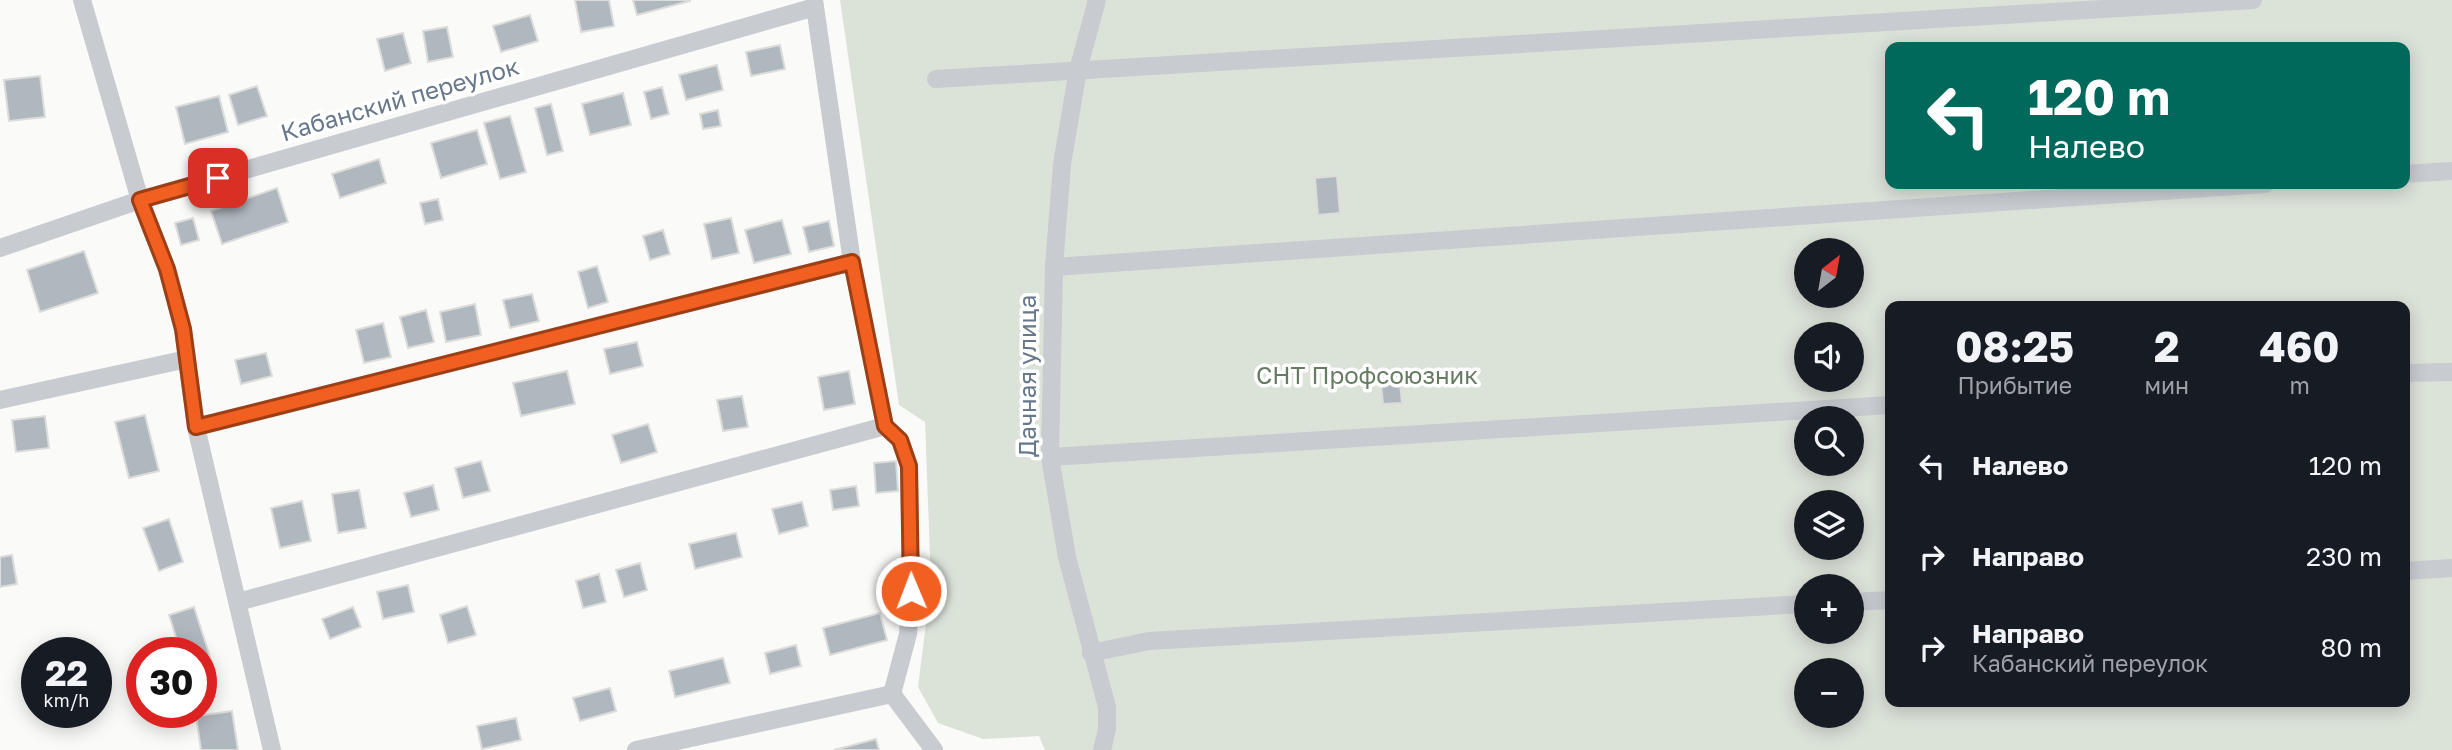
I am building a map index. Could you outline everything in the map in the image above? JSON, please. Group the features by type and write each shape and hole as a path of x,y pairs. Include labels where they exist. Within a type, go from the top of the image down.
{"street":[{"path":"82,0 140,200 167,269 183,329 196,427 272,750"},
{"name":"Дачная улица","path":"1097,0 1078,70 1062,164 1054,267 1050,457 1067,557 1107,707 1107,729 1102,750"},
{"path":"936,79 2253,0"},
{"path":"815,3 852,262 885,426 900,440 909,466 911,591 908,634 892,694"},
{"name":"Кабанский переулок","path":"0,248 140,200 815,3"},
{"path":"2410,174 2452,171"},
{"path":"1054,267 2192,189"},
{"path":"196,427 852,262"},
{"path":"0,400 187,359"},
{"path":"2410,373 2452,372"},
{"path":"1050,457 1885,405"},
{"path":"238,602 885,426"},
{"path":"2410,571 2452,568"},
{"path":"1864,601 1885,600"},
{"path":"1091,653 1149,641 1794,605"},
{"path":"636,750 892,694"},
{"path":"892,694 934,750"}],"green space":[{"name":"СНТ Профсоюзник","path":"840,0 2452,0 2452,750 1045,750 1039,736 983,739 938,723 918,687 931,583 925,422 899,405"}],"building":[{"path":"575,0 609,0 614,26 581,32"},
{"path":"633,0 690,0 690,1 637,15"},
{"path":"530,15 538,41 501,52 493,26"},
{"path":"447,27 453,57 428,62 423,31"},
{"path":"403,33 411,63 385,71 377,39"},
{"path":"780,45 785,69 751,76 746,52"},
{"path":"717,65 723,90 686,100 679,75"},
{"path":"40,76 45,117 9,121 4,80"},
{"path":"257,86 267,116 238,125 229,95"},
{"path":"662,87 669,114 651,119 644,92"},
{"path":"623,93 631,125 590,135 582,104"},
{"path":"219,96 228,132 185,144 176,107"},
{"path":"551,104 563,151 547,155 535,108"},
{"path":"718,110 721,126 703,129 700,114"},
{"path":"510,116 526,172 500,179 484,123"},
{"path":"477,130 487,164 441,178 431,143"},
{"path":"379,159 386,183 340,198 332,174"},
{"path":"1337,176 1340,213 1318,215 1315,178"},
{"path":"277,188 288,222 222,244 211,211"},
{"path":"438,199 443,220 425,224 420,203"},
{"path":"193,218 199,240 181,245 175,223"},
{"path":"731,218 739,253 712,259 704,224"},
{"path":"782,220 791,254 754,263 745,230"},
{"path":"829,221 834,246 809,252 803,227"},
{"path":"663,230 670,254 650,260 643,236"},
{"path":"84,251 98,293 40,312 27,270"},
{"path":"597,266 608,302 588,308 578,272"},
{"path":"532,294 539,321 510,328 503,300"},
{"path":"475,304 481,335 446,342 440,312"},
{"path":"426,310 434,342 408,348 400,317"},
{"path":"383,323 391,357 364,363 356,330"},
{"path":"637,342 643,366 610,374 604,349"},
{"path":"266,353 272,376 241,384 235,360"},
{"path":"567,371 575,404 521,416 513,383"},
{"path":"849,371 855,404 824,410 818,377"},
{"path":"1399,373 1402,403 1383,404 1380,375"},
{"path":"742,396 748,427 723,431 717,400"},
{"path":"145,415 159,471 129,478 115,422"},
{"path":"45,416 49,448 16,452 12,420"},
{"path":"648,424 657,452 621,463 612,435"},
{"path":"481,461 490,491 463,498 455,468"},
{"path":"896,461 898,491 876,493 874,463"},
{"path":"433,485 439,510 411,517 404,493"},
{"path":"856,486 859,506 833,510 830,490"},
{"path":"359,490 366,528 338,533 332,494"},
{"path":"302,501 311,541 280,548 271,508"},
{"path":"802,502 808,526 779,534 772,509"},
{"path":"169,519 183,562 159,571 143,528"},
{"path":"736,533 742,557 695,569 689,544"},
{"path":"12,555 17,584 0,587 0,557"},
{"path":"640,563 647,590 624,597 616,570"},
{"path":"599,574 606,602 583,608 576,581"},
{"path":"408,585 414,612 383,619 377,592"},
{"path":"467,606 476,635 448,643 440,615"},
{"path":"194,607 204,637 176,637 169,615"},
{"path":"353,607 361,627 330,639 322,619"},
{"path":"880,613 887,640 830,655 823,628"},
{"path":"796,645 801,666 770,674 765,653"},
{"path":"723,658 730,683 675,697 669,671"},
{"path":"610,688 616,711 580,721 573,698"},
{"path":"232,711 238,750 201,750 198,728 217,728 217,713"},
{"path":"516,718 521,740 482,749 477,726"},
{"path":"876,739 879,750 834,750"}],"route":[{"path":"218,178 140,200 167,269 183,329 196,427 852,262 885,426 900,440 909,466 911,591"}]}
